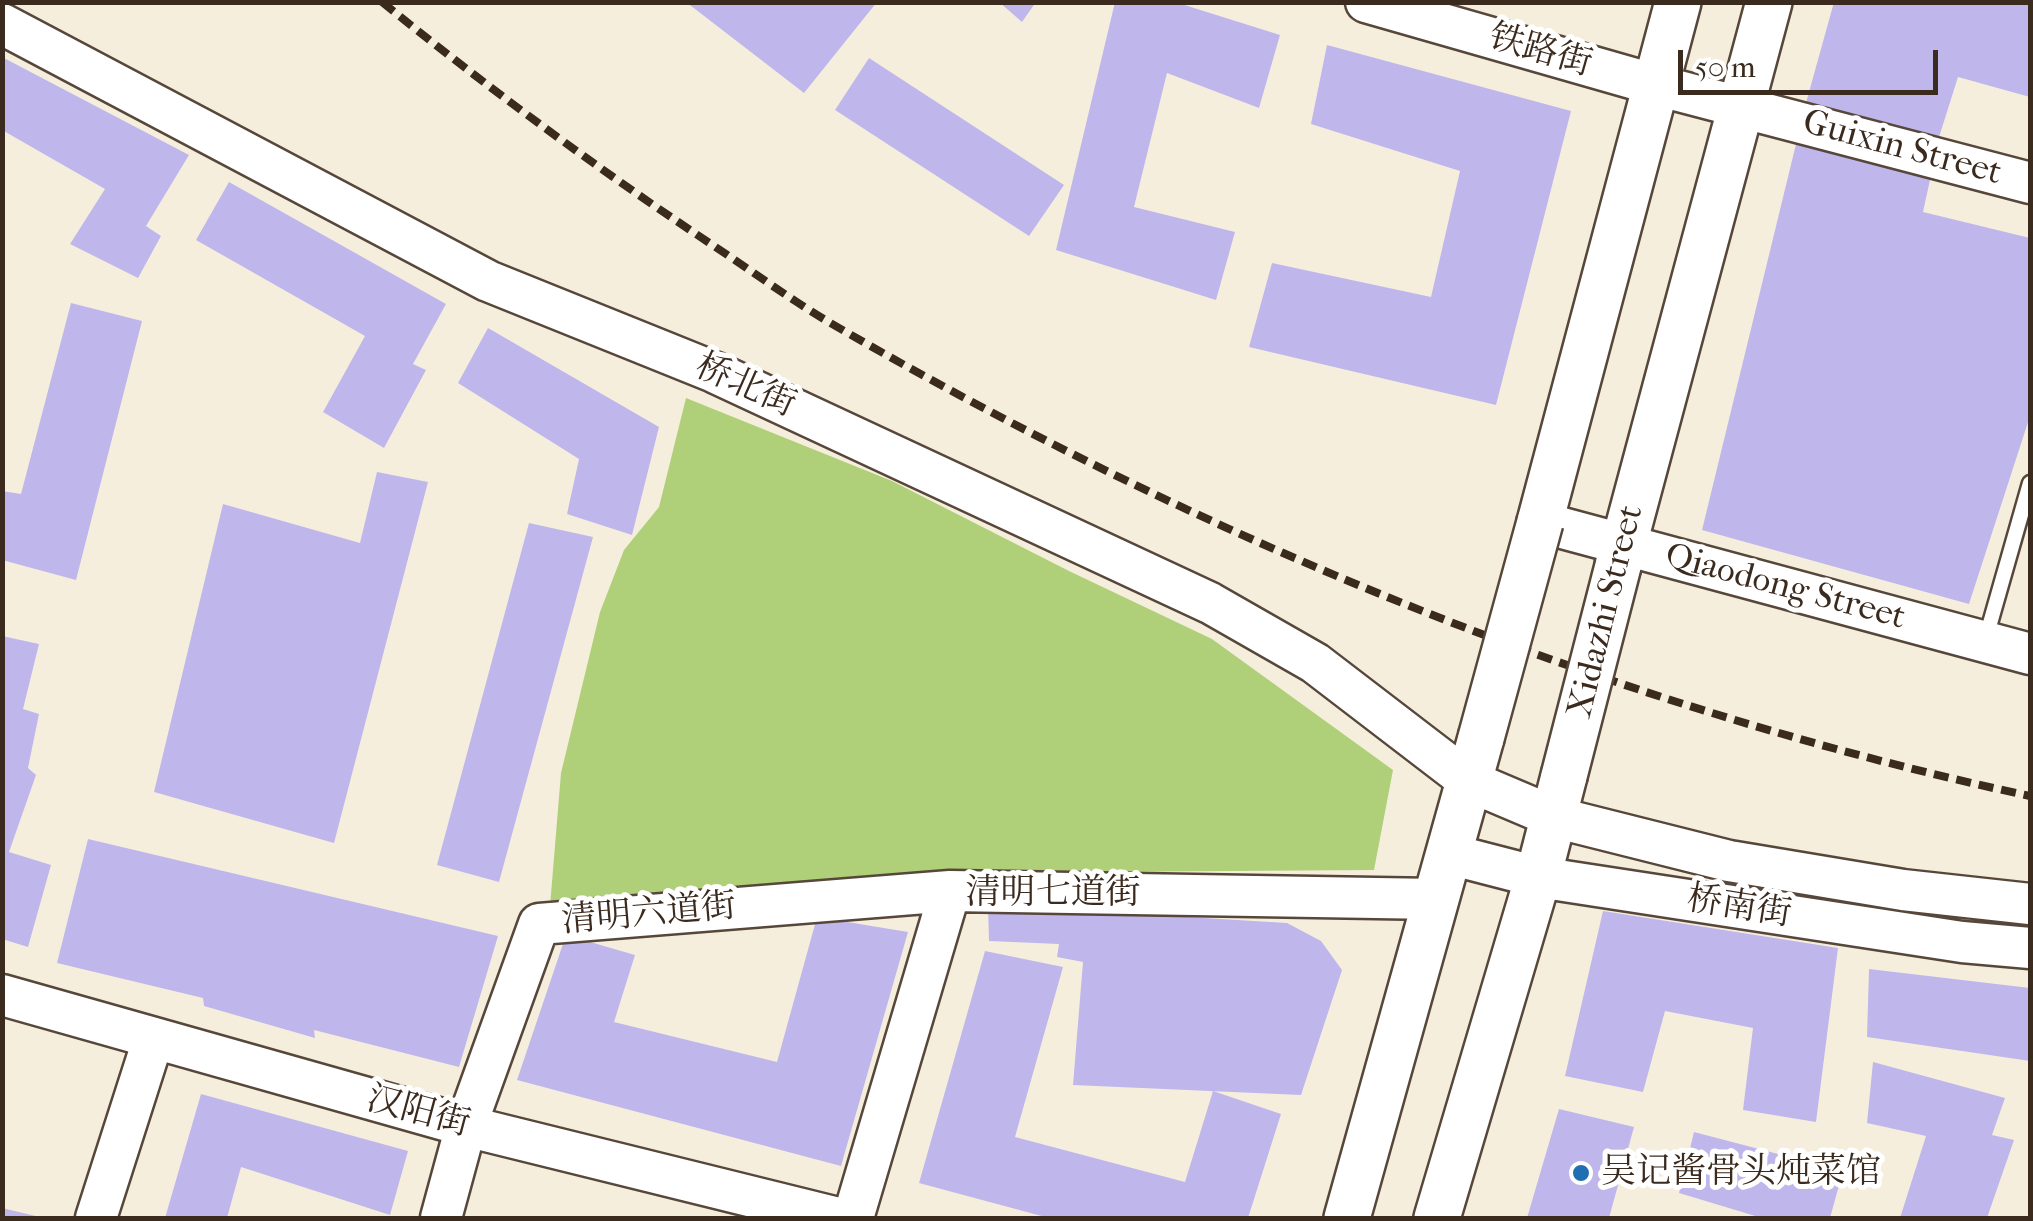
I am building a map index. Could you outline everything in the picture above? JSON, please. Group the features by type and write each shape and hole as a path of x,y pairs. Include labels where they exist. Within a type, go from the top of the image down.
{"main road":[{"path":"1347,1218 1540,522 1678,2"},
{"name":"Xidazhi Street","path":"1438,1218 1538,877 1768,2"}],"street":[{"name":"铁路街","path":"1366,2 1656,86"},
{"name":"桥北街","path":"2,24 488,280 714,372 1210,602 1315,664 1469,781"},
{"name":"Guixin Street","path":"1656,86 2030,183"},
{"name":"Qiaodong Street","path":"1540,522 1620,555 2030,654"},
{"name":"桥南街","path":"1469,781 1559,797 1729,861 1904,890 2030,904"},
{"name":"桥南街","path":"1449,854 1538,877 1962,942 2030,948"},
{"name":"清明七道街","path":"853,1218 950,891 1437,899"},
{"name":"清明六道街","path":"441,1218 466,1126 539,924 950,891"},
{"name":"汉阳街","path":"2,995 466,1126 838,1218"},
{"path":"96,1218 153,1040"}],"lane":[{"path":"1984,642 2030,483"}],"green space":[{"path":"686,398 892,481 1212,639 1393,770 1374,870 950,873 550,906 561,773 600,612 624,550 659,507"}],"building":[{"path":"686,2 877,2 804,93"},
{"path":"999,2 1036,2 1022,22"},
{"path":"1115,2 1175,2 1280,35 1259,108 1167,73 1134,207 1235,232 1216,300 1056,250"},
{"path":"1834,2 2030,2 2030,97 1958,77 1940,134 1923,212 2030,238 2030,416 1969,604 1702,530"},
{"path":"1327,45 1571,111 1496,405 1249,347 1272,263 1431,297 1460,171 1311,124"},
{"path":"2,57 189,155 146,226 161,236 138,278 70,244 105,189 2,130"},
{"path":"869,58 1064,185 1029,236 835,110"},
{"path":"229,182 446,304 413,364 426,370 384,448 323,412 365,336 196,240"},
{"path":"71,303 142,321 76,580 2,560 2,491 21,494"},
{"path":"488,328 659,427 632,535 567,514 579,459 458,383"},
{"path":"377,472 428,482 334,843 154,792 223,504 360,543"},
{"path":"529,523 593,537 499,882 437,865"},
{"path":"2,636 39,644 23,709 39,714 28,768 36,775 9,852 51,865 28,947 2,939"},
{"path":"88,839 498,936 459,1067 314,1030 315,1038 204,1006 203,998 57,963"},
{"path":"988,905 1287,923 1321,941 1342,970 1301,1095 1073,1085 1083,962 1057,957 1059,944 989,941"},
{"path":"1603,911 1838,948 1816,1122 1743,1110 1753,1028 1665,1011 1643,1092 1565,1076"},
{"path":"817,917 908,932 841,1166 517,1080 566,935 635,955 614,1022 777,1062"},
{"path":"985,951 1063,967 1015,1137 1185,1182 1213,1091 1281,1114 1248,1218 1049,1218 919,1183"},
{"path":"1869,969 2030,988 2030,1061 1867,1037"},
{"path":"1873,1062 2005,1098 1992,1135 2014,1140 1987,1218 1900,1218 1926,1136 1867,1123"},
{"path":"201,1094 408,1151 390,1215 241,1167 227,1218 165,1218"},
{"name":"吴记酱骨头炖菜馆","path":"1559,1109 1634,1127 1609,1218 1527,1218"},
{"path":"1694,1132 1843,1171 1830,1218 1762,1218 1679,1193"},
{"path":"2,1208 40,1217 40,1218 2,1218"}],"railway":[{"path":"382,2 585,157 797,302 968,400 1113,474 1260,543 1410,606 1562,663 1716,714 1872,759 2030,796"}],"place":[{"name":"吴记酱骨头炖菜馆","path":"1581,1173"}]}
